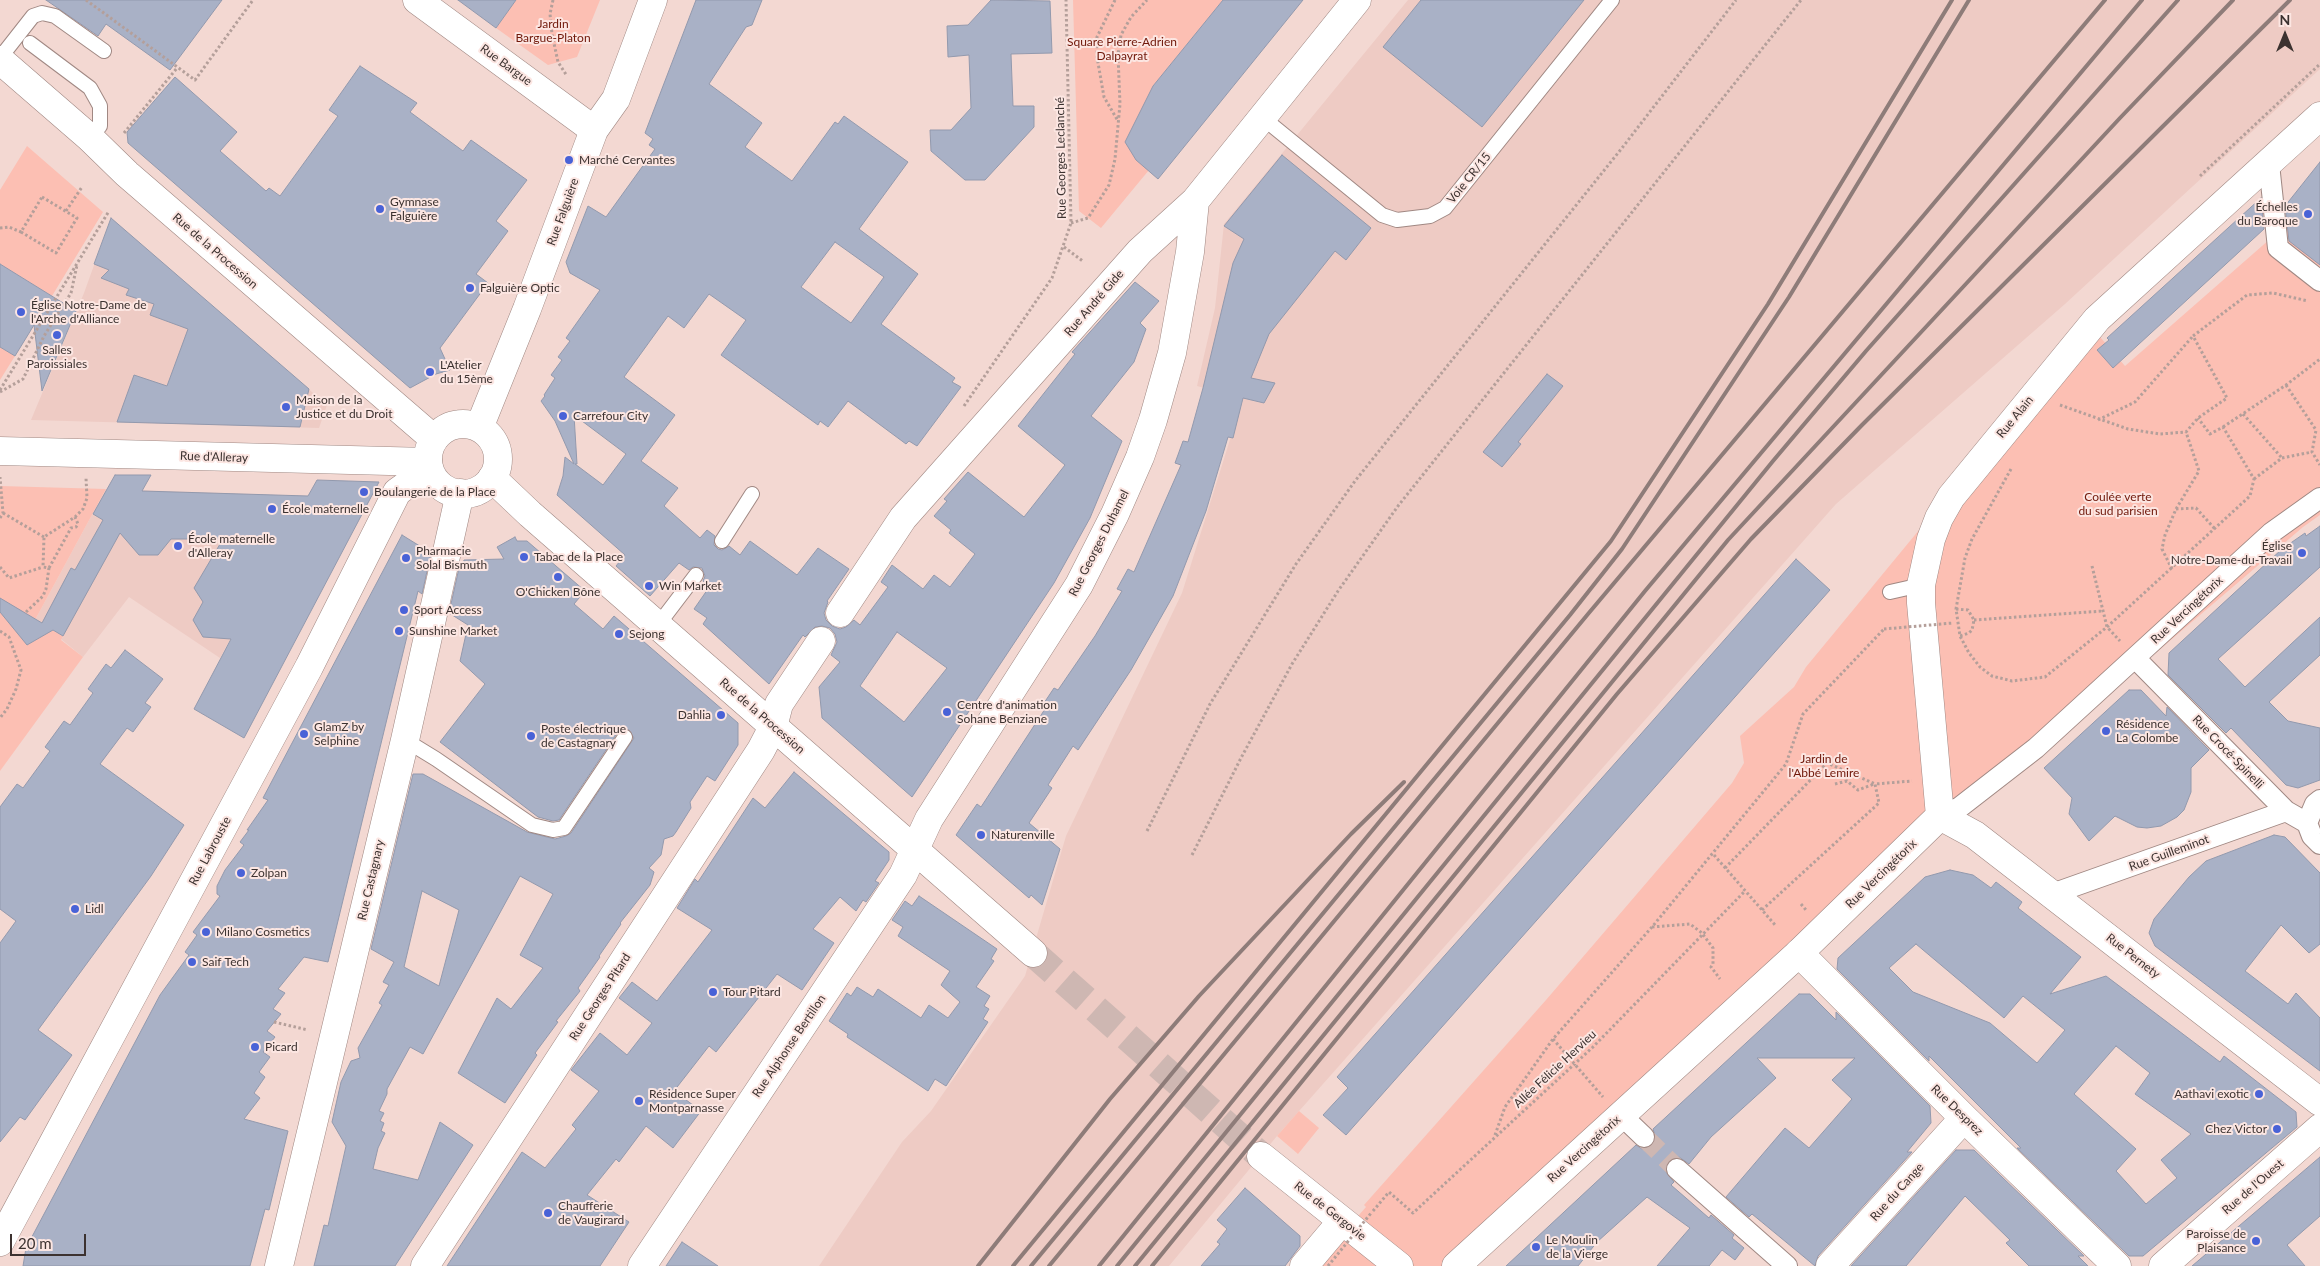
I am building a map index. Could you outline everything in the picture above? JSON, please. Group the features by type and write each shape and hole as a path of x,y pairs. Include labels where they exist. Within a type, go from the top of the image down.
{"street":[{"name":"Rue Bargue","path":"418,0 594,130"},
{"name":"Rue Falguière","path":"479,428 527,309 594,130 616,99 653,0"},
{"name":"Rue André Gide","path":"840,613 903,518 1140,251 1195,201 1357,0"},
{"name":"Rue de la Procession","path":"0,59 90,138 431,457"},
{"name":"Rue Alain","path":"1940,816 1921,620 1921,585 1931,539 1939,518 1947,504 2097,319 2320,116"},
{"path":"2269,164 2278,248 2320,281"},
{"name":"Rue Georges Duhamel","path":"914,849 929,819 1079,585 1115,514 1137,465 1153,420 1172,353 1189,261 1195,201"},
{"path":"456,424 468,424 479,428 488,434 495,444 498,455 497,467 492,478 484,486 472,492 460,493 450,491 440,485 431,457 441,431 456,424"},
{"name":"Rue d'Alleray","path":"0,451 431,457"},
{"name":"Rue Labrouste","path":"0,1242 309,667 397,492 431,457"},
{"name":"Rue de la Procession","path":"492,478 530,514 1032,953"},
{"name":"Rue Castagnary","path":"279,1266 405,740 460,493"},
{"name":"Rue Vercingétorix","path":"1456,1266 1799,953 1940,816 1960,807 2036,748 2271,533 2320,498"},
{"path":"773,727 779,704 822,641"},
{"name":"Rue Crocé-Spinelli","path":"2135,658 2286,811 2307,823 2312,836 2320,844"},
{"name":"Rue Georges Pitard","path":"425,1266 760,750 773,727"},
{"path":"2307,823 2312,809 2320,800"},
{"name":"Rue Guilleminot","path":"2052,894 2286,811"},
{"name":"Rue Pernety","path":"1940,816 1975,835 2320,1102"},
{"name":"Rue Alphonse Bertillon","path":"642,1266 903,875 914,849"},
{"name":"Rue Desprez","path":"1799,953 1964,1118 2117,1266"},
{"path":"1621,1115 1644,1137"},
{"name":"Rue du Cange","path":"1830,1266 1964,1118"},
{"name":"Rue de l'Ouest","path":"2163,1266 2320,1128"},
{"name":"Rue de Gergovie","path":"1261,1156 1399,1266"},
{"path":"1677,1169 1787,1266"},
{"path":"1304,1266 1342,1221"}],"lane":[{"name":"Voie CR/15","path":"1263,118 1382,215 1397,220 1430,216 1445,208 1612,0"},
{"path":"0,59 33,16 42,13 56,16 104,51"},
{"path":"30,43 90,88 100,106 100,126 90,138"},
{"path":"722,541 752,494"},
{"path":"658,625 696,576"},
{"path":"1890,592 1921,585"},
{"path":"405,740 436,758 532,825 553,830 564,828 625,737"}],"path":[{"path":"86,0 195,80 252,0"},
{"path":"553,0 550,14 558,62 571,82"},
{"name":"Rue Georges Leclanché","path":"963,407 1052,278 1071,223 1066,0"},
{"path":"1115,0 1097,37 1097,57 1104,97 1118,121"},
{"path":"1071,223 1088,218 1109,185 1115,159 1120,76 1118,55 1121,35 1131,16 1147,0"},
{"path":"1147,831 1210,704 1296,564 1355,481 1622,148 1736,0"},
{"path":"1192,855 1241,758 1292,664 1338,591 1392,514 1801,0"},
{"path":"2200,176 2320,64"},
{"path":"123,134 177,68"},
{"path":"66,212 82,187"},
{"path":"0,228 8,227 21,232 56,253 77,218 42,197 21,232"},
{"path":"0,391 34,329 109,211"},
{"path":"1064,247 1084,262"},
{"path":"0,391 23,379 44,336 71,293 78,262"},
{"path":"2098,420 2136,402 2193,336 2247,294 2274,293 2313,303"},
{"path":"2036,392 2050,401 2128,430 2160,434 2186,432 2198,418 2227,398 2193,336"},
{"path":"2198,418 2210,434 2224,427 2286,385 2320,359"},
{"path":"2286,385 2318,429 2312,452 2320,465"},
{"path":"2242,414 2282,458"},
{"path":"2224,427 2254,479"},
{"path":"2172,569 2162,550 2165,535 2176,509 2199,471 2186,432"},
{"path":"2011,468 1972,539 1965,558 1955,622 1960,636 1980,666 1992,676 2012,681 2045,677 2107,627 2250,496 2254,479 2282,458 2312,452"},
{"path":"44,537 75,517 83,509 87,498 86,472"},
{"path":"0,474 4,513 0,518"},
{"path":"2176,509 2196,508 2215,529"},
{"path":"4,513 44,537"},
{"path":"26,612 43,596 49,568 71,528 78,524 75,517"},
{"path":"66,522 71,528"},
{"path":"43,566 44,537"},
{"path":"0,567 8,578 43,566 49,568"},
{"path":"2092,566 2104,618"},
{"path":"1956,609 1968,610 1974,620 1972,630 1960,636"},
{"path":"1974,620 2103,611"},
{"path":"1495,1135 1506,1107 1553,1040 1714,855 1786,764 1803,714 1884,629 1955,622"},
{"path":"0,631 9,637 21,670 16,689 7,709 0,718"},
{"path":"1726,868 1827,763 1875,784"},
{"path":"1835,784 1847,781 1858,790 1875,784 1915,781"},
{"path":"1762,910 1879,803 1875,784"},
{"path":"1714,855 1776,926"},
{"name":"Allée Félicie Hervieu","path":"1328,1266 1389,1192 1413,1213 1495,1135 1575,1064 1746,891"},
{"path":"1652,927 1690,924 1702,934 1713,948 1713,964 1711,967 1720,979"},
{"path":"274,1022 316,1032"},
{"path":"1553,1040 1597,1092 1621,1115"}],"shaded area":[{"path":"1408,0 2320,0 2320,69 2065,304 1836,504 1277,1136 1169,1266 819,1266 902,1142 931,1111 1025,976 1066,836 1182,593 1243,398 1197,386 1215,308 1224,224"},
{"path":"111,218 327,405 319,428 31,420 84,293"},
{"name":"École maternelle d'Alleray","path":"106,489 309,496 220,658 129,597 83,657 61,639 63,637 35,620"}],"green space":[{"name":"Jardin Bargue-Platon","path":"516,0 600,0 577,57 548,65 496,28"},
{"name":"Square Pierre-Adrien Dalpayrat","path":"1073,0 1223,0 1153,86 1149,170 1101,228 1079,211"},
{"path":"27,146 103,212 52,296 0,264 0,190"},
{"name":"Coulée verte du sud parisien","path":"2286,225 2320,249 2320,515 2303,527 2042,750 1923,819 1445,1266 1314,1266 1366,1207 1364,1205 1546,1000 1732,783 1744,763 1740,736 1794,687 1806,667 2089,324 2125,366"},
{"path":"0,347 15,356 0,380"},
{"path":"0,486 106,489 35,620 63,636 61,640 83,657 0,771"},
{"path":"1299,1111 1319,1128 1298,1154 1277,1136"}],"building":[{"path":"46,0 222,0 170,70 106,24 98,36"},
{"path":"458,0 516,0 496,28"},
{"path":"696,0 762,0 752,25 746,27 709,84 762,123 745,147 792,181 835,122 838,124 844,116 908,162 859,229 918,274 881,324 955,378 952,382 961,387 917,446 909,441 906,444 848,401 828,427 820,421 818,425 721,355 746,320 709,294 684,328 668,316 624,377 675,415 641,461 678,488 664,506 700,538 707,530 715,536 714,545 718,549 722,550 729,546 740,555 750,541 797,575 818,548 849,569 827,601 824,613 826,620 832,626 840,629 846,627 854,620 860,625 888,587 881,582 892,565 923,589 934,575 950,587 975,554 949,533 951,530 934,516 947,501 944,499 968,472 1024,517 1065,465 1018,426 1075,354 1072,352 1135,282 1159,301 1140,323 1146,329 1134,362 1091,416 1122,441 1090,518 1054,583 912,797 822,718 819,687 840,662 831,655 837,642 835,634 830,628 815,627 805,637 803,635 769,684 703,624 707,618 694,609 710,586 703,581 705,576 702,568 693,567 689,570 679,563 650,596 616,566 625,555 557,495 563,476 565,457 574,464 555,421 541,401 555,378 551,375 562,360 558,357 570,341 566,338 600,290 570,273 566,262 588,206 606,217 655,149 649,145 653,139 645,133","holes":["835,242 884,277 851,323 801,287","574,415 626,454 603,485 575,464 577,464","897,632 947,668 904,722 860,686"]},
{"path":"991,0 1050,1 1052,53 1011,54 1013,106 1034,106 1034,127 985,180 965,180 931,151 930,130 951,130 971,108 969,55 948,57 947,26 968,25"},
{"path":"1223,0 1303,0 1158,179 1136,160 1125,142 1153,86"},
{"path":"1421,0 1584,0 1482,127 1383,47"},
{"path":"360,66 417,103 410,112 463,151 471,140 527,180 496,221 508,231 476,274 488,283 440,348 450,370 436,374 410,388 128,143 127,132 175,77 237,132 220,151 266,191 269,188 280,196 338,116 329,110"},
{"path":"1282,155 1371,228 1346,260 1335,251 1269,334 1251,378 1275,383 1264,403 1243,398 1233,438 1228,437 1206,511 1173,596 1131,670 1078,750 1073,746 1048,785 1052,788 1029,823 1060,849 1042,905 1031,895 1029,898 956,835 977,804 981,807 1045,709 1042,706 1054,688 1058,690 1095,636 1122,591 1117,589 1128,569 1134,572 1181,465 1175,463 1183,441 1188,442 1233,263 1244,239 1224,226"},
{"name":"Échelles du Baroque","path":"2320,162 2320,265 2289,241 2285,206"},
{"path":"2261,198 2264,229 2113,368 2097,350 2109,340 2107,338"},
{"path":"111,218 309,389 300,427 117,422 134,375 167,386 188,329 150,315 154,304 126,295 129,289 101,278 109,270 94,264"},
{"path":"0,264 76,311 42,391 34,325 15,356 0,347"},
{"path":"1547,374 1563,386 1518,442 1521,444 1502,467 1483,452"},
{"path":"115,475 151,475 142,491 308,496 317,480 379,482 244,738 194,709 231,639 203,637 193,620 203,602 194,588 223,539 171,539 158,555 139,555 120,533 63,636 53,630 27,645 0,612 0,598 42,623 71,568 75,570 103,520 93,514"},
{"path":"2320,526 2320,567 2218,659 2245,687 2320,617 2320,655 2269,702 2288,721 2320,728 2320,780 2298,788 2286,785 2231,728 2226,733 2168,675 2169,653 2282,549 2305,533 2306,536"},
{"path":"402,535 431,553 422,594 418,591 328,962 304,957 278,989 285,993 273,1009 281,1014 267,1031 275,1037 263,1052 270,1057 259,1072 265,1077 254,1093 260,1098 244,1119 288,1131 269,1210 265,1209 250,1266 23,1266 26,1248 160,995 189,955 185,952 197,935 193,932 220,896 217,894 217,886 225,870 244,845 240,842 268,800 263,798"},
{"path":"515,537 517,541 527,541 585,591 574,604 603,629 614,616 738,723 738,745 715,781 707,776 690,802 691,808 673,836 664,839 661,855 649,868 654,872 650,885 620,923 600,957 578,988 580,991 556,1021 558,1022 535,1053 537,1055 505,1103 458,1073 497,998 511,1009 543,968 520,955 553,894 520,876 423,1054 410,1047 387,1089 387,1094 379,1111 384,1113 380,1121 384,1123 381,1131 385,1133 378,1148 373,1169 418,1180 440,1122 473,1145 395,1266 314,1266 324,1225 328,1226 346,1146 332,1122 341,1082 351,1061 360,1058 358,1048 382,1005 379,1003 389,985 383,982 394,962 371,949 413,774 423,774 527,832 555,839 571,833 634,738 629,730 622,729 618,732 559,820 553,821 538,817 440,742 485,684 460,661 468,625 449,613 459,568 462,569 464,560 504,559 497,547","holes":["422,891 459,910 439,986 404,967"]},
{"path":"1796,559 1830,590 1346,1135 1323,1115 1348,1088 1337,1077"},
{"path":"125,650 163,679 145,703 151,707 133,732 127,728 100,764 184,825 151,876 38,1030 72,1055 25,1120 20,1117 0,1142 0,943 16,921 0,909 0,807 17,784 23,788 50,751 45,747 64,721 70,725 93,693 88,689 106,664 111,668"},
{"path":"2129,690 2141,690 2166,716 2167,707 2209,750 2191,768 2191,792 2184,810 2177,817 2161,826 2147,828 2137,827 2115,816 2089,841 2069,814 2072,798 2044,768"},
{"path":"794,772 889,852 889,860 875,881 879,883 866,902 863,900 856,911 840,897 813,929 834,943 802,990 777,974 716,1052 709,1046 674,1091 701,1111 673,1148 646,1126 619,1162 616,1159 587,1195 629,1222 600,1266 447,1266 522,1152 545,1168 576,1129 572,1125 599,1091 571,1070 600,1033 627,1055 652,1023 619,998 632,982 657,1001 712,930 677,908 695,879 698,882 753,798 765,808"},
{"path":"2274,835 2285,837 2320,873 2320,944 2309,953 2281,925 2245,971 2288,1004 2296,993 2320,1018 2320,1071 2155,946 2149,933 2154,919 2189,877 2206,861"},
{"path":"1950,870 1973,875 1991,888 1996,882 2022,902 2018,908 2081,957 2050,994 2106,976 2220,1062 2224,1056 2296,1112 2297,1127 2143,1256 2129,1256 2017,1148 2021,1148 1929,1056 1929,1061 1837,969 1838,958 1925,877","holes":["1916,944 2004,1018 2023,996 2065,1030 2037,1063 1990,1023 1913,992 1889,968","2116,1046 2150,1073 2135,1094 2191,1134 2161,1160 2177,1178 2146,1204 2116,1171 2136,1149 2074,1094"]},
{"path":"919,896 997,949 991,959 994,961 976,987 990,996 984,1006 989,1009 983,1019 988,1022 946,1086 935,1079 928,1091 847,1037 848,1034 829,1021 847,993 851,996 857,987 873,997 878,989 921,1018 929,1005 948,1018 960,1002 941,985 950,971 898,936 903,927 892,920 905,901 912,906"},
{"path":"1799,994 1810,994 1836,1020 1836,1012 1930,1106 1931,1123 1907,1152 1912,1152 1818,1256 1815,1266 1752,1214 1749,1217 1726,1197 1785,1128 1809,1148 1852,1099 1832,1080 1855,1058 1757,1058 1776,1078 1711,1137 1689,1164 1679,1157 1668,1162 1666,1172 1674,1182 1671,1185 1709,1218 1711,1215 1734,1235 1732,1238 1744,1248 1735,1260 1722,1250 1709,1266 1657,1266 1690,1228 1647,1197 1597,1242 1578,1266 1506,1266 1636,1145 1642,1149 1652,1146 1656,1139 1653,1129"},
{"path":"1956,1150 1974,1150 2084,1256 2078,1256 2088,1266 2029,1266 2006,1243 2010,1240 1965,1196 1906,1266 1851,1266"},
{"path":"2320,1157 2320,1216 2287,1245 2305,1266 2192,1266"},
{"path":"1245,1188 1300,1236 1300,1246 1285,1266 1201,1266 1220,1244 1217,1242 1227,1229 1217,1220"},
{"path":"682,1242 718,1266 666,1266"}],"tunnel":[{"path":"1033,953 1261,1156"},
{"path":"1644,1137 1677,1169"}],"railway":[{"path":"1013,1266 1611,541 1768,304 1952,0"},
{"path":"1031,1266 1570,615 1622,549 1789,297 1969,0"},
{"path":"1049,1266 1588,614 2105,0"},
{"path":"1099,1266 1645,591 2142,0"},
{"path":"1117,1266 1773,461 1866,351 2178,0"},
{"path":"1135,1266 1728,540 2120,118 2233,0"},
{"path":"1152,1266 1617,694 1751,539 1862,425 2290,0"},
{"path":"978,1266 1110,1099 1199,996 1351,834 1404,782"}],"place":[{"name":"Marché Cervantes","path":"569,160"},
{"name":"Gymnase Falguière","path":"380,209"},
{"name":"Échelles du Baroque","path":"2308,214"},
{"name":"Falguière Optic","path":"470,288"},
{"name":"Église Notre-Dame de l'Arche d'Alliance","path":"21,312"},
{"name":"Salles Paroissiales","path":"57,335"},
{"name":"L'Atelier du 15ème","path":"430,372"},
{"name":"Maison de la Justice et du Droit","path":"286,407"},
{"name":"Carrefour City","path":"563,416"},
{"name":"Boulangerie de la Place","path":"364,492"},
{"name":"École maternelle","path":"272,509"},
{"name":"École maternelle d'Alleray","path":"178,546"},
{"name":"Église Notre-Dame-du-Travail","path":"2302,553"},
{"name":"Tabac de la Place","path":"524,557"},
{"name":"Pharmacie Solal Bismuth","path":"406,558"},
{"name":"O'Chicken Bône","path":"558,577"},
{"name":"Win Market","path":"649,586"},
{"name":"Sport Access","path":"404,610"},
{"name":"Sunshine Market","path":"399,631"},
{"name":"Sejong","path":"619,634"},
{"name":"Centre d'animation Sohane Benziane","path":"947,712"},
{"name":"Dahlia","path":"721,715"},
{"name":"Résidence La Colombe","path":"2106,731"},
{"name":"GlamZ by Selphine","path":"304,734"},
{"name":"Poste électrique de Castagnary","path":"531,736"},
{"name":"Naturenville","path":"981,835"},
{"name":"Zolpan","path":"241,873"},
{"name":"Lidl","path":"75,909"},
{"name":"Milano Cosmetics","path":"206,932"},
{"name":"Saif Tech","path":"192,962"},
{"name":"Tour Pitard","path":"713,992"},
{"name":"Picard","path":"255,1047"},
{"name":"Aathavi exotic","path":"2259,1094"},
{"name":"Résidence Super Montparnasse","path":"639,1101"},
{"name":"Chez Victor","path":"2277,1129"},
{"name":"Chaufferie de Vaugirard","path":"548,1213"},
{"name":"Paroisse de Plaisance","path":"2256,1241"},
{"name":"Le Moulin de la Vierge","path":"1536,1247"}],"park label":[{"name":"Jardin de l'Abbé Lemire","path":"1824,766"}]}
